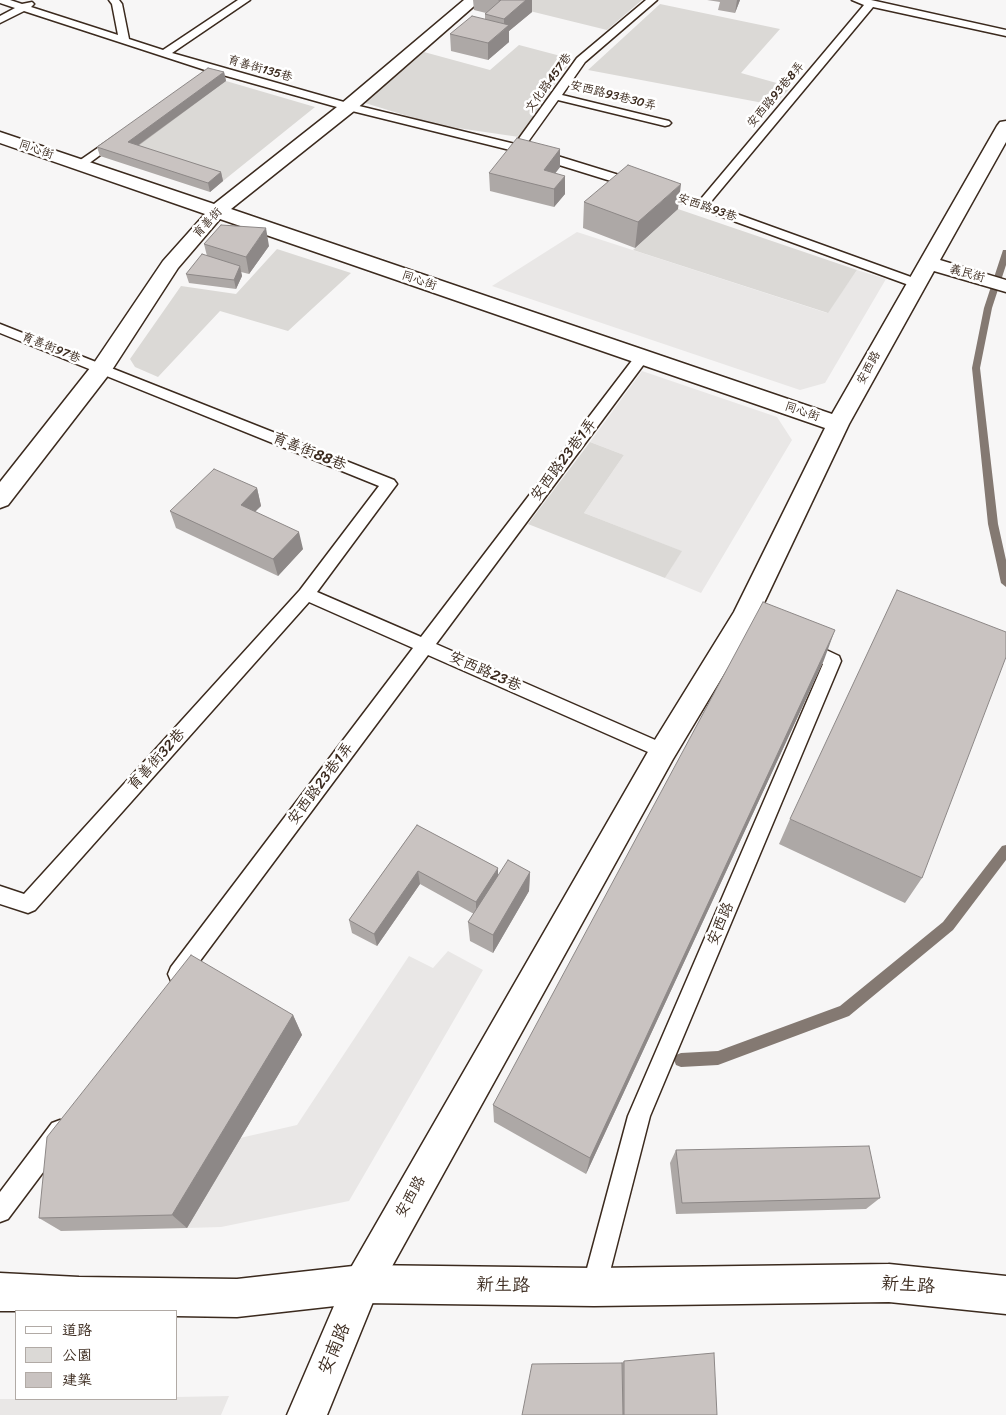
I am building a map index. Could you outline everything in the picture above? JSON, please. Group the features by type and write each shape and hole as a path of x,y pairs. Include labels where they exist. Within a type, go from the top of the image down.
{"street":[{"name":"育善街","path":"0,500 102,368 170,265 217,212 348,107 473,0"},
{"name":"安西路","path":"362,1284 663,750 754,621 838,424 1006,126"},
{"name":"同心街","path":"1,139 838,424"},
{"name":"義民街","path":"922,274 997,283"},
{"name":"新生路","path":"0,1292 79,1296 237,1298 362,1284 594,1287 889,1283 1006,1295"},
{"name":"安南路","path":"307,1415 362,1284"}],"lane":[{"name":"育善街135巷","path":"0,0 209,68 348,107"},
{"path":"0,20 36,0"},
{"path":"114,0 117,4 124,40"},
{"path":"165,54 245,0"},
{"name":"文化路457巷","path":"518,148 581,60 652,0"},
{"path":"857,0 1006,33"},
{"name":"安西路93巷8弄","path":"702,205 871,3"},
{"path":"194,79 209,68"},
{"name":"安西路93巷30弄","path":"554,96 665,123"},
{"name":"安西路93巷","path":"348,107 518,148 922,274"},
{"path":"80,165 126,130"},
{"name":"育善街97巷","path":"0,328 102,368"},
{"name":"安西路23巷1弄","path":"168,988 642,357"},
{"name":"育善街88巷","path":"102,368 389,484 306,594"},
{"name":"安西路23巷","path":"306,594 663,750"},
{"name":"育善街32巷","path":"0,895 28,904 306,594"},
{"name":"安西路","path":"594,1287 638,1116 833,661 789,639"},
{"path":"0,1211 72,1115"}],"shaded area":[{"path":"577,232 827,313 857,270 886,279 825,383 800,390 492,286"},
{"path":"642,371 777,417 792,440 701,593 665,578 681,551 584,513 624,455 590,442"},
{"path":"448,951 483,970 349,1201 221,1227 187,1228 240,1138 297,1125 409,956 433,968"},
{"path":"229,1396 221,1415 0,1415 0,1399 178,1400 178,1397"}],"green space":[{"path":"485,0 642,0 607,30"},
{"path":"660,4 780,29 741,73 791,87 774,105 588,70"},
{"path":"519,45 572,59 519,137 437,125 365,103 424,52 490,70"},
{"path":"226,81 315,107 223,181 130,151"},
{"path":"678,209 857,270 828,313 633,250"},
{"path":"277,249 351,273 288,331 220,311 158,377 135,367 130,359 181,286 236,294"},
{"path":"590,442 624,455 584,513 682,551 665,578 528,524"}],"building":[{"path":"501,0 526,0 504,19 485,14"},
{"path":"472,16 509,25 488,43 450,34"},
{"path":"208,68 224,72 128,142 221,172 208,183 97,147"},
{"path":"517,138 560,149 544,170 565,176 554,189 489,173"},
{"path":"628,165 681,184 638,222 584,202"},
{"path":"221,225 266,228 246,257 204,244"},
{"path":"202,254 240,266 234,280 186,274"},
{"path":"214,469 257,488 241,505 299,532 273,559 170,511"},
{"path":"897,590 1006,632 1006,657 922,878 790,819"},
{"path":"763,602 835,630 590,1158 493,1105"},
{"path":"417,825 498,868 476,902 418,871 374,934 349,920"},
{"path":"508,860 530,872 493,935 468,922"},
{"path":"191,955 293,1015 172,1215 39,1218 47,1137"},
{"path":"869,1146 880,1198 682,1203 676,1150"},
{"path":"714,1353 717,1415 624,1415 624,1361"},
{"path":"622,1363 623,1415 522,1415 532,1364"}],"waterway":[{"path":"1006,252 988,308 976,368 993,524 1006,583"},
{"path":"681,1060 718,1058 844,1011 948,926 1006,850"}]}
